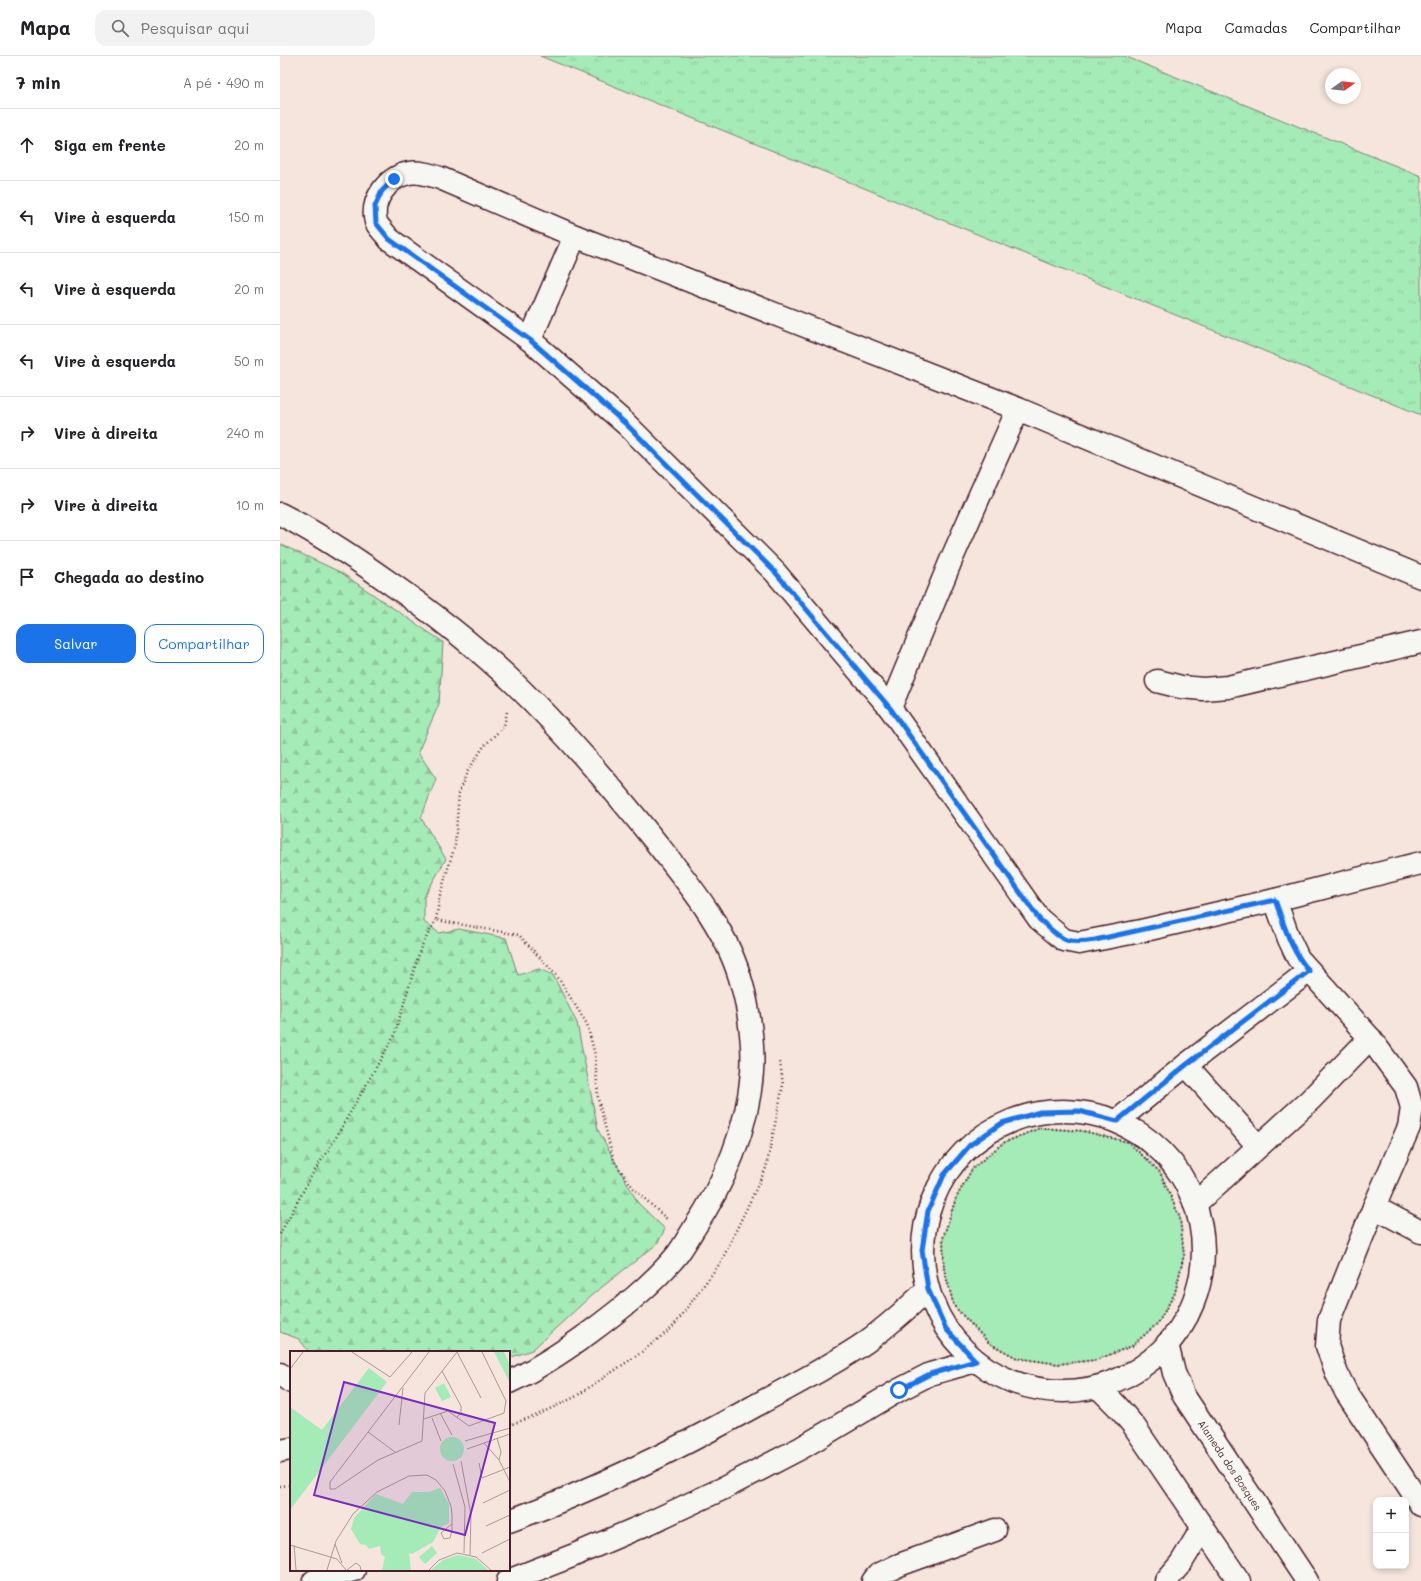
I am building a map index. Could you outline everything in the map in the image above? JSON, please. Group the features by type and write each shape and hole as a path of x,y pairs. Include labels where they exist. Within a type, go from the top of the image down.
{"street":[{"path":"1421,577 1018,409 575,236 440,178 426,174 410,173 394,179 382,191 375,206 376,223 389,239 530,340 626,424 775,572 890,708 1039,919 1064,940 1079,943 1095,940 1275,900 1421,863"},
{"path":"530,340 575,236"},
{"path":"890,708 952,558 1018,409"},
{"path":"280,514 361,562 418,602 467,642 512,682 570,740 620,798 703,904 729,949 742,985 750,1027 752,1071 745,1116 729,1165 705,1213 678,1254 646,1287 613,1315 562,1353 510,1382"},
{"path":"1157,681 1181,687 1203,689 1228,687 1421,642"},
{"path":"1275,900 1298,958 1370,1038 1406,1087 1412,1108 1409,1127 1374,1207 1328,1320 1327,1346 1337,1374 1346,1392 1421,1505"},
{"path":"1117,1121 1186,1065 1309,971"},
{"path":"1187,1211 1310,1100 1370,1038"},
{"path":"1186,1065 1258,1146"},
{"path":"1079,1111 1117,1121 1142,1136 1165,1155 1182,1178 1187,1211 1202,1246 1197,1288 1181,1326 1167,1344 1153,1358 1128,1376 1098,1387 1066,1391 1034,1388 1003,1378 976,1361 946,1329 928,1289 922,1250 928,1211 944,1175 970,1145 1002,1123 1040,1112 1079,1111"},
{"path":"1374,1207 1421,1232"},
{"path":"510,1521 547,1507 630,1471 697,1438 831,1364 866,1342 898,1317 928,1289"},
{"name":"Alameda dos Bosques","path":"1167,1344 1174,1373 1184,1396 1306,1581"},
{"path":"508,1581 572,1556 656,1520 722,1489 801,1448 893,1393 930,1374 976,1361"},
{"path":"280,1374 290,1381"},
{"path":"1098,1387 1134,1426 1239,1581"},
{"path":"280,1451 290,1449"},
{"path":"1166,1581 1181,1563 1203,1527"},
{"path":"873,1581 878,1575 899,1565 996,1530"},
{"path":"314,1581 350,1571"}],"path":[{"path":"280,1234 313,1173 334,1142 394,1036 421,947 436,920 440,895 455,845 460,792 471,765 484,746 504,726 512,682"},
{"path":"436,920 519,935 558,976 587,1024 595,1055 598,1099 614,1161 634,1188 674,1225"},
{"path":"510,1425 536,1416 575,1397 639,1354 672,1328 721,1262 766,1168 783,1085 780,1055"},
{"path":"1040,1128 1083,1131 1128,1142 1160,1172 1187,1211 1184,1255 1175,1293 1158,1322 1132,1346 1096,1360 1058,1364 1017,1358 989,1343 954,1306 944,1269 943,1238 956,1198 972,1169 1003,1143 1040,1128"}],"green space":[{"path":"540,56 1124,56 1421,176 1421,415"},
{"path":"280,544 340,572 443,642 439,704 418,752 436,779 421,818 446,859 424,897 424,922 439,933 459,929 506,938 518,975 539,969 553,975 577,1023 598,1130 638,1203 665,1229 657,1244 593,1294 532,1350 510,1358 510,1351 308,1351 299,1339 280,1332"},
{"path":"1040,1128 1083,1131 1128,1142 1160,1172 1180,1218 1184,1255 1175,1293 1158,1323 1132,1346 1096,1360 1058,1364 1017,1358 989,1343 954,1306 944,1269 943,1238 956,1198 972,1169 1003,1143"}],"route":[{"path":"394,179 382,191 375,206 376,223 389,239 530,340 626,424 775,572 890,708 1039,919 1064,940 1079,943 1141,931 1275,900 1289,939 1298,958 1309,971 1186,1065 1117,1121 1079,1111 1040,1112 1002,1123 970,1145 944,1175 928,1211 922,1250 928,1289 946,1329 976,1361 930,1374 899,1390"}]}
